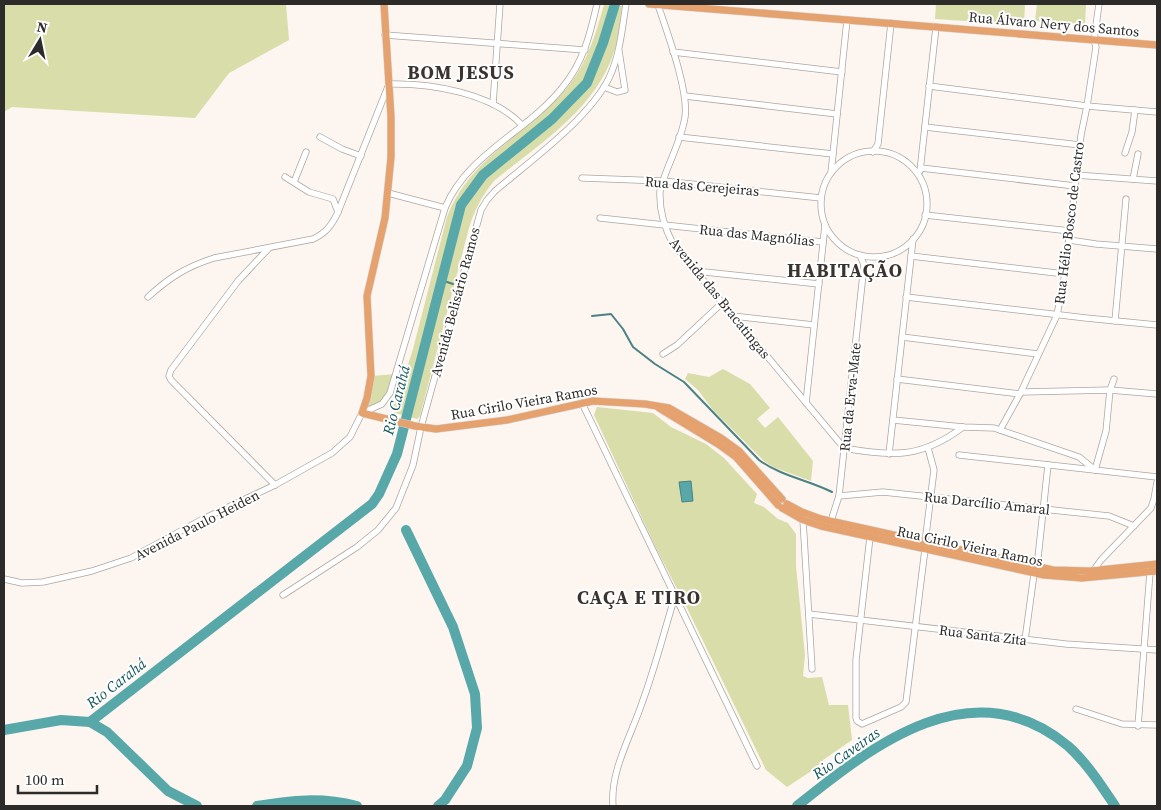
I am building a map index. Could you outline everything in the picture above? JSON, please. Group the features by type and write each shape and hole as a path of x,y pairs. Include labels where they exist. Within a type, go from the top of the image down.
{"main road":[{"path":"362,413 371,376 367,296 384,224 392,134 384,4"},
{"name":"Rua Álvaro Nery dos Santos","path":"649,4 741,7 847,20 1157,45"},
{"name":"Rua Cirilo Vieira Ramos","path":"362,413 418,426 441,429 491,423 582,403 609,401 654,405 736,456 782,504 803,520 1072,578 1154,571"},
{"name":"Rua Cirilo Vieira Ramos","path":"782,504 830,525 870,537 925,546"},
{"name":"Rua Cirilo Vieira Ramos","path":"1036,571 1094,571 1157,564"}],"street":[{"path":"493,104 500,4"},
{"path":"362,413 382,404 390,393 445,208 452,192 463,176 561,90 575,70 585,50 597,4"},
{"name":"Avenida Belisário Ramos","path":"284,596 357,547 387,520 396,508 416,455 418,426 481,210 495,191 579,117 604,87 613,69 619,49 626,4"},
{"name":"Avenida das Bracatingas","path":"658,4 685,96 685,118 663,181 659,202 664,225 674,244 695,271 844,448"},
{"name":"Rua Hélio Bosco de Castro","path":"1000,430 1021,393 1057,315 1065,274 1080,145 1096,47 1094,40 1099,4"},
{"path":"831,173 847,20"},
{"path":"873,152 878,144 891,23"},
{"path":"920,178 907,164 891,154 863,152 845,160 831,173 824,185 821,198 825,225 830,234 843,247 860,255 871,257 886,255 901,249 913,239 921,228 925,215 926,196 920,178 936,27"},
{"path":"386,35 585,50"},
{"path":"604,87 618,92 624,90 619,49"},
{"path":"673,52 842,72"},
{"path":"148,297 163,283 188,267 214,258 270,248 320,236 331,226 338,212 389,84 414,84 458,92 493,104 507,112 522,125"},
{"path":"930,86 1087,106 1157,112"},
{"path":"685,96 837,114"},
{"path":"1125,153 1132,132 1135,110"},
{"path":"925,127 1080,145"},
{"path":"320,137 342,149 361,156"},
{"path":"679,137 833,154"},
{"path":"878,144 882,152"},
{"path":"294,182 306,152"},
{"path":"1133,179 1138,154"},
{"path":"921,168 1075,186"},
{"path":"1076,175 1157,181"},
{"path":"285,177 309,192 333,199 338,212"},
{"name":"Rua das Cerejeiras","path":"582,178 663,181 821,198"},
{"path":"388,193 445,208"},
{"path":"1115,321 1126,199"},
{"path":"925,215 1070,231"},
{"name":"Rua das Magnólias","path":"600,218 823,242"},
{"path":"806,403 825,225"},
{"path":"889,454 913,239"},
{"path":"1069,240 1157,249"},
{"path":"270,248 238,281 171,370 169,376 275,485"},
{"name":"Rua da Erva-Mate","path":"830,525 838,496 844,448 864,265 860,255"},
{"path":"911,256 1065,274"},
{"path":"864,265 871,257"},
{"path":"695,271 819,284"},
{"path":"906,297 1157,325"},
{"path":"663,354 677,345 722,303"},
{"path":"733,316 814,325"},
{"path":"902,337 1038,354"},
{"path":"897,379 1021,393 1110,390 1157,394"},
{"path":"1095,470 1108,421 1110,390 1114,379"},
{"path":"582,403 757,766"},
{"name":"Avenida Paulo Heiden","path":"4,579 22,583 43,582 115,564 150,549 201,520 275,485 338,449 350,437 362,413"},
{"path":"893,420 1000,430 1079,457 1095,470"},
{"path":"844,448 889,454 928,448 947,439 963,427"},
{"path":"870,537 856,670 856,718 859,723 865,724 901,707 906,702 934,470 928,448"},
{"path":"959,455 1157,477"},
{"path":"1025,640 1036,571 1048,465"},
{"path":"1094,571 1101,560 1151,508 1157,482"},
{"name":"Rua Darcílio Amaral","path":"838,496 873,492 931,497 1109,516 1134,526"},
{"path":"1151,508 1157,512"},
{"path":"803,520 812,669"},
{"path":"1138,726 1144,650 1154,571"},
{"path":"613,806 616,774 644,697 675,596"},
{"name":"Rua Santa Zita","path":"809,614 1025,640 1093,647 1157,650"},
{"path":"1076,709 1114,722 1138,726 1157,725"}],"green space":[{"path":"4,4 286,4 289,40 229,73 195,118 12,107 4,112"},
{"path":"936,4 1025,4 1024,25 935,19"},
{"path":"1037,4 1086,4 1085,24 1035,21"},
{"path":"604,5 622,6 616,46 605,73 594,91 580,108 547,139 495,180 476,208 469,228 420,416 417,419 395,413 392,402 405,374 413,349 447,217 457,196 484,162 551,105 566,89 585,60 594,39"},
{"path":"723,369 750,384 770,408 757,419 765,428 778,417 813,461 811,481 773,467 764,461 713,410 698,390 685,379 688,373 709,377"},
{"path":"396,374 386,400 363,413 371,376"},
{"path":"597,407 653,413 671,427 706,444 724,458 757,494 754,503 764,507 778,519 788,523 796,534 796,566 805,655 803,676 808,678 822,677 829,705 848,705 852,740 823,760 816,768 787,787 766,770 656,548 594,415"}],"water":[{"path":"691,481 693,501 682,502 679,482"}],"waterway":[{"name":"Rio Carahá","path":"90,722 372,504 379,494 397,454 461,205 483,175 552,119 587,83 603,43 615,4"},
{"path":"441,280 453,284"},
{"path":"592,316 611,314 623,329 633,347 655,364 684,382 759,460 785,474 832,492"},
{"path":"406,530 453,627 475,694 477,728 467,766 445,800 438,806"},
{"name":"Rio Caveiras","path":"797,806 858,759 892,739 926,723 961,714 996,713 1032,723 1068,746 1088,767 1115,806"},
{"name":"Rio Caveiras","path":"4,730 61,720 90,722 107,732 168,791 197,806"},
{"name":"Rio Caveiras","path":"257,806 307,800 331,801 357,806"}],"district":[{"name":"BOM JESUS","path":"461,72"},
{"name":"HABITAÇÃO","path":"845,270"},
{"name":"CAÇA E TIRO","path":"639,597"}]}
